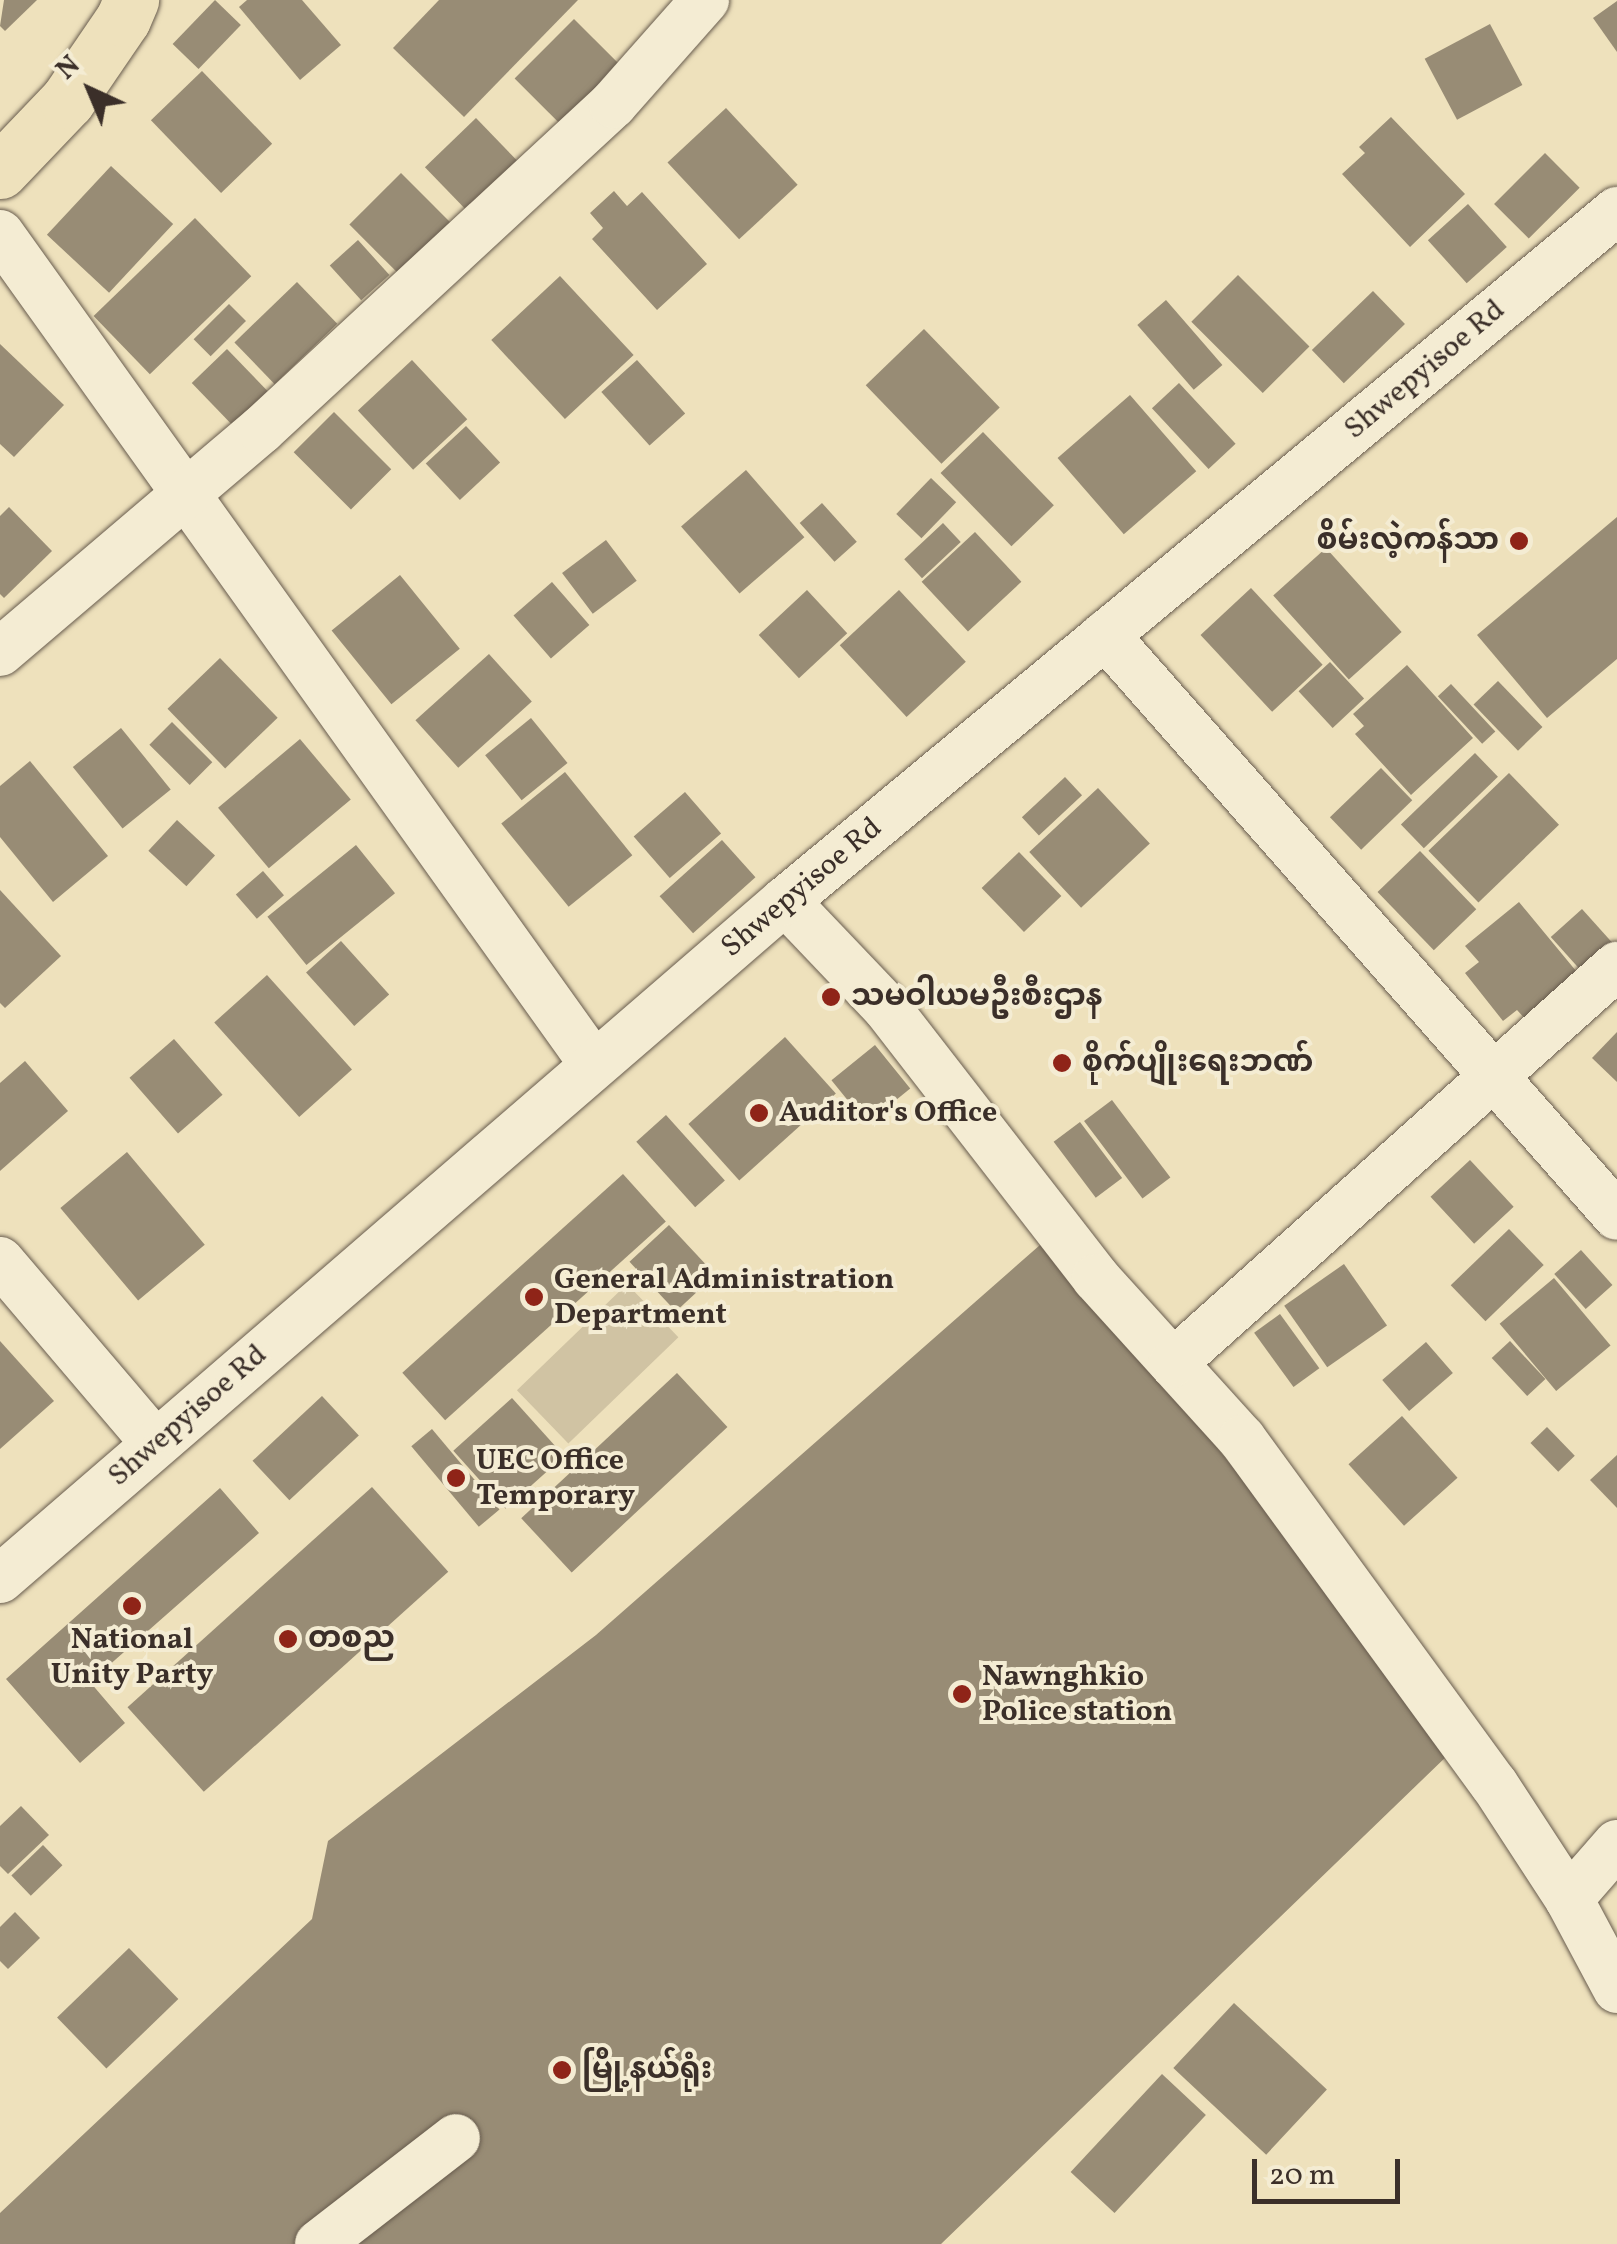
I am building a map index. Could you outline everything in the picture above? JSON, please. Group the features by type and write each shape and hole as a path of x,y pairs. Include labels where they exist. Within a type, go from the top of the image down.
{"highway":[{"path":"0,171 67,100 132,6"}],"street":[{"path":"0,652 261,430 612,104 705,0"},
{"name":"Shwepyisoe Rd","path":"0,1579 785,902 1105,635 1611,229"},
{"path":"0,234 594,1065"},
{"path":"1105,635 1617,1216"},
{"path":"785,902 886,1007 1096,1278 1242,1440 1494,1784 1569,1899 1617,1989"},
{"path":"1172,1363 1617,966"},
{"path":"0,1260 156,1444"},
{"path":"1569,1899 1617,1844"},
{"path":"319,2244 456,2138"}],"shaded area":[{"path":"627,1284 678,1337 568,1444 517,1390"}],"building":[{"path":"4,0 37,0 5,31 0,26"},
{"path":"215,0 241,25 199,69 173,44"},
{"path":"247,0 302,0 341,45 300,80 239,7"},
{"path":"439,0 578,0 464,117 393,48"},
{"path":"1617,1 1617,52 1593,18"},
{"path":"574,19 622,67 563,126 515,78"},
{"path":"1490,24 1522,85 1457,120 1425,59"},
{"path":"202,71 272,144 221,193 151,120"},
{"path":"726,108 798,185 739,239 667,163"},
{"path":"1391,117 1465,194 1410,247 1342,174 1365,153 1359,147"},
{"path":"476,118 520,164 469,213 425,167"},
{"path":"1545,153 1580,188 1529,239 1494,204"},
{"path":"111,166 173,224 109,293 47,235"},
{"path":"401,173 451,223 400,275 349,225"},
{"path":"614,191 627,206 642,192 707,264 657,310 592,239 603,228 590,213"},
{"path":"1468,204 1507,247 1467,283 1428,240"},
{"path":"195,218 251,276 150,374 94,316"},
{"path":"358,240 389,275 361,300 330,265"},
{"path":"1238,275 1309,346 1263,393 1191,322"},
{"path":"560,276 634,355 565,419 491,340"},
{"path":"297,282 337,324 275,384 234,342"},
{"path":"1373,291 1405,324 1344,383 1312,350"},
{"path":"1166,300 1222,365 1194,390 1137,325"},
{"path":"229,304 246,321 211,356 194,339"},
{"path":"924,329 1000,407 941,464 866,385"},
{"path":"0,344 64,405 14,457 0,444"},
{"path":"227,349 268,391 233,425 192,383"},
{"path":"412,360 467,419 413,470 358,410"},
{"path":"637,360 685,414 650,446 601,392"},
{"path":"1179,383 1236,444 1209,469 1152,408"},
{"path":"1130,395 1196,471 1124,534 1058,458"},
{"path":"334,412 391,469 351,510 294,452"},
{"path":"466,426 500,463 460,500 426,464"},
{"path":"983,432 1054,505 1011,546 941,473"},
{"path":"746,470 804,537 739,594 681,526"},
{"path":"931,478 956,502 921,538 896,514"},
{"path":"822,503 857,542 835,562 800,523"},
{"path":"9,507 52,551 4,598 0,594 0,516"},
{"path":"1617,517 1617,659 1547,718 1477,635"},
{"path":"943,523 961,542 922,578 904,559"},
{"path":"975,532 1021,582 968,632 922,582"},
{"path":"606,540 637,581 593,614 562,573"},
{"path":"1326,548 1402,632 1349,679 1273,596"},
{"path":"400,575 460,649 391,704 332,630"},
{"path":"552,582 589,625 551,658 514,615"},
{"path":"1251,588 1323,665 1272,712 1201,635"},
{"path":"807,590 847,633 799,678 759,635"},
{"path":"899,590 966,662 907,717 840,645"},
{"path":"489,654 532,702 458,768 415,720"},
{"path":"220,658 278,718 225,768 167,709"},
{"path":"1330,662 1364,699 1333,728 1299,691"},
{"path":"1407,665 1473,738 1411,795 1355,734 1364,726 1353,714"},
{"path":"1498,681 1542,727 1518,751 1474,705"},
{"path":"1451,684 1495,732 1482,744 1438,696"},
{"path":"531,718 568,763 522,800 485,755"},
{"path":"172,722 212,762 190,785 149,745"},
{"path":"121,728 171,789 123,828 73,767"},
{"path":"300,739 351,800 269,868 218,808"},
{"path":"1475,753 1498,777 1424,848 1401,825"},
{"path":"30,761 108,856 53,902 0,837 0,786"},
{"path":"1381,768 1412,800 1361,850 1330,817"},
{"path":"565,772 632,855 569,907 501,824"},
{"path":"1509,773 1559,825 1478,903 1428,851"},
{"path":"1065,777 1082,795 1039,836 1022,817"},
{"path":"1098,788 1150,844 1081,908 1029,852"},
{"path":"685,792 721,834 670,878 634,837"},
{"path":"177,820 215,855 186,886 148,851"},
{"path":"722,840 755,877 693,933 660,896"},
{"path":"356,845 395,893 306,965 267,917"},
{"path":"1420,851 1476,909 1434,950 1378,892"},
{"path":"1019,852 1061,896 1024,932 982,888"},
{"path":"263,871 284,895 257,919 236,895"},
{"path":"0,890 61,956 5,1008 0,1003"},
{"path":"1519,902 1581,977 1527,1021 1517,1010 1503,1021 1465,973 1479,962 1465,946"},
{"path":"1582,909 1616,947 1585,975 1551,937"},
{"path":"341,941 389,995 354,1026 306,972"},
{"path":"267,975 352,1069 299,1117 214,1023"},
{"path":"1617,1032 1617,1082 1592,1058"},
{"path":"785,1037 836,1093 739,1180 688,1124"},
{"path":"174,1039 223,1095 178,1134 129,1078"},
{"path":"875,1045 910,1089 867,1124 831,1080"},
{"path":"25,1061 68,1111 0,1171 0,1083"},
{"path":"1112,1100 1170,1177 1142,1199 1084,1121"},
{"path":"666,1115 725,1180 695,1207 636,1142"},
{"path":"1080,1122 1122,1178 1096,1198 1054,1142"},
{"path":"127,1152 205,1245 138,1301 60,1208"},
{"path":"1470,1160 1514,1207 1474,1244 1431,1197"},
{"name":"General Administration Department","path":"623,1174 666,1222 445,1420 402,1373"},
{"path":"669,1225 715,1275 676,1312 630,1262"},
{"path":"1509,1229 1544,1265 1485,1321 1451,1285"},
{"name":"Nawnghkio Police station","path":"1048,1238 1281,1527 1450,1753 941,2244 0,2244 0,2213 312,1919 328,1841 596,1635"},
{"path":"1581,1250 1612,1285 1586,1309 1554,1274"},
{"path":"1344,1264 1387,1325 1327,1367 1284,1306"},
{"path":"1554,1278 1611,1345 1556,1391 1500,1324"},
{"path":"1280,1314 1319,1368 1293,1387 1254,1333"},
{"path":"0,1341 54,1401 0,1449"},
{"path":"1510,1341 1545,1379 1527,1396 1492,1358"},
{"path":"1426,1342 1453,1373 1409,1411 1382,1380"},
{"path":"677,1373 727,1427 572,1572 521,1518"},
{"path":"322,1396 359,1435 289,1500 253,1461"},
{"path":"512,1398 564,1456 505,1509 453,1451"},
{"path":"1402,1416 1458,1478 1404,1526 1348,1464"},
{"path":"1547,1427 1575,1456 1558,1472 1530,1443"},
{"name":"UEC Office Temporary","path":"432,1429 499,1509 479,1527 411,1446"},
{"path":"1617,1455 1617,1508 1590,1480"},
{"name":"တစည","path":"372,1487 448,1572 204,1792 128,1707"},
{"name":"National Unity Party","path":"220,1488 259,1533 90,1682 125,1723 80,1763 6,1679"},
{"path":"21,1806 49,1835 8,1874 0,1866 0,1826"},
{"path":"43,1845 62,1865 31,1896 11,1876"},
{"path":"15,1912 40,1938 8,1969 0,1961 0,1927"},
{"path":"129,1948 178,1999 106,2069 57,2017"},
{"path":"1234,2003 1327,2090 1266,2155 1173,2068"},
{"path":"1162,2074 1206,2115 1114,2213 1071,2172"}],"place":[{"name":"စိမ်းလဲ့ကန်သာ","path":"1519,541"},
{"name":"သမဝါယမဦးစီးဌာန","path":"831,997"},
{"name":"စိုက်ပျိုးရေးဘဏ်","path":"1062,1063"},
{"name":"Auditor's Office","path":"759,1113"},
{"name":"General Administration Department","path":"534,1297"},
{"name":"UEC Office Temporary","path":"456,1478"},
{"name":"National Unity Party","path":"132,1606"},
{"name":"တစည","path":"288,1639"},
{"name":"Nawnghkio Police station","path":"962,1694"},
{"name":"မြို့နယ်ရုံး","path":"562,2070"}]}
